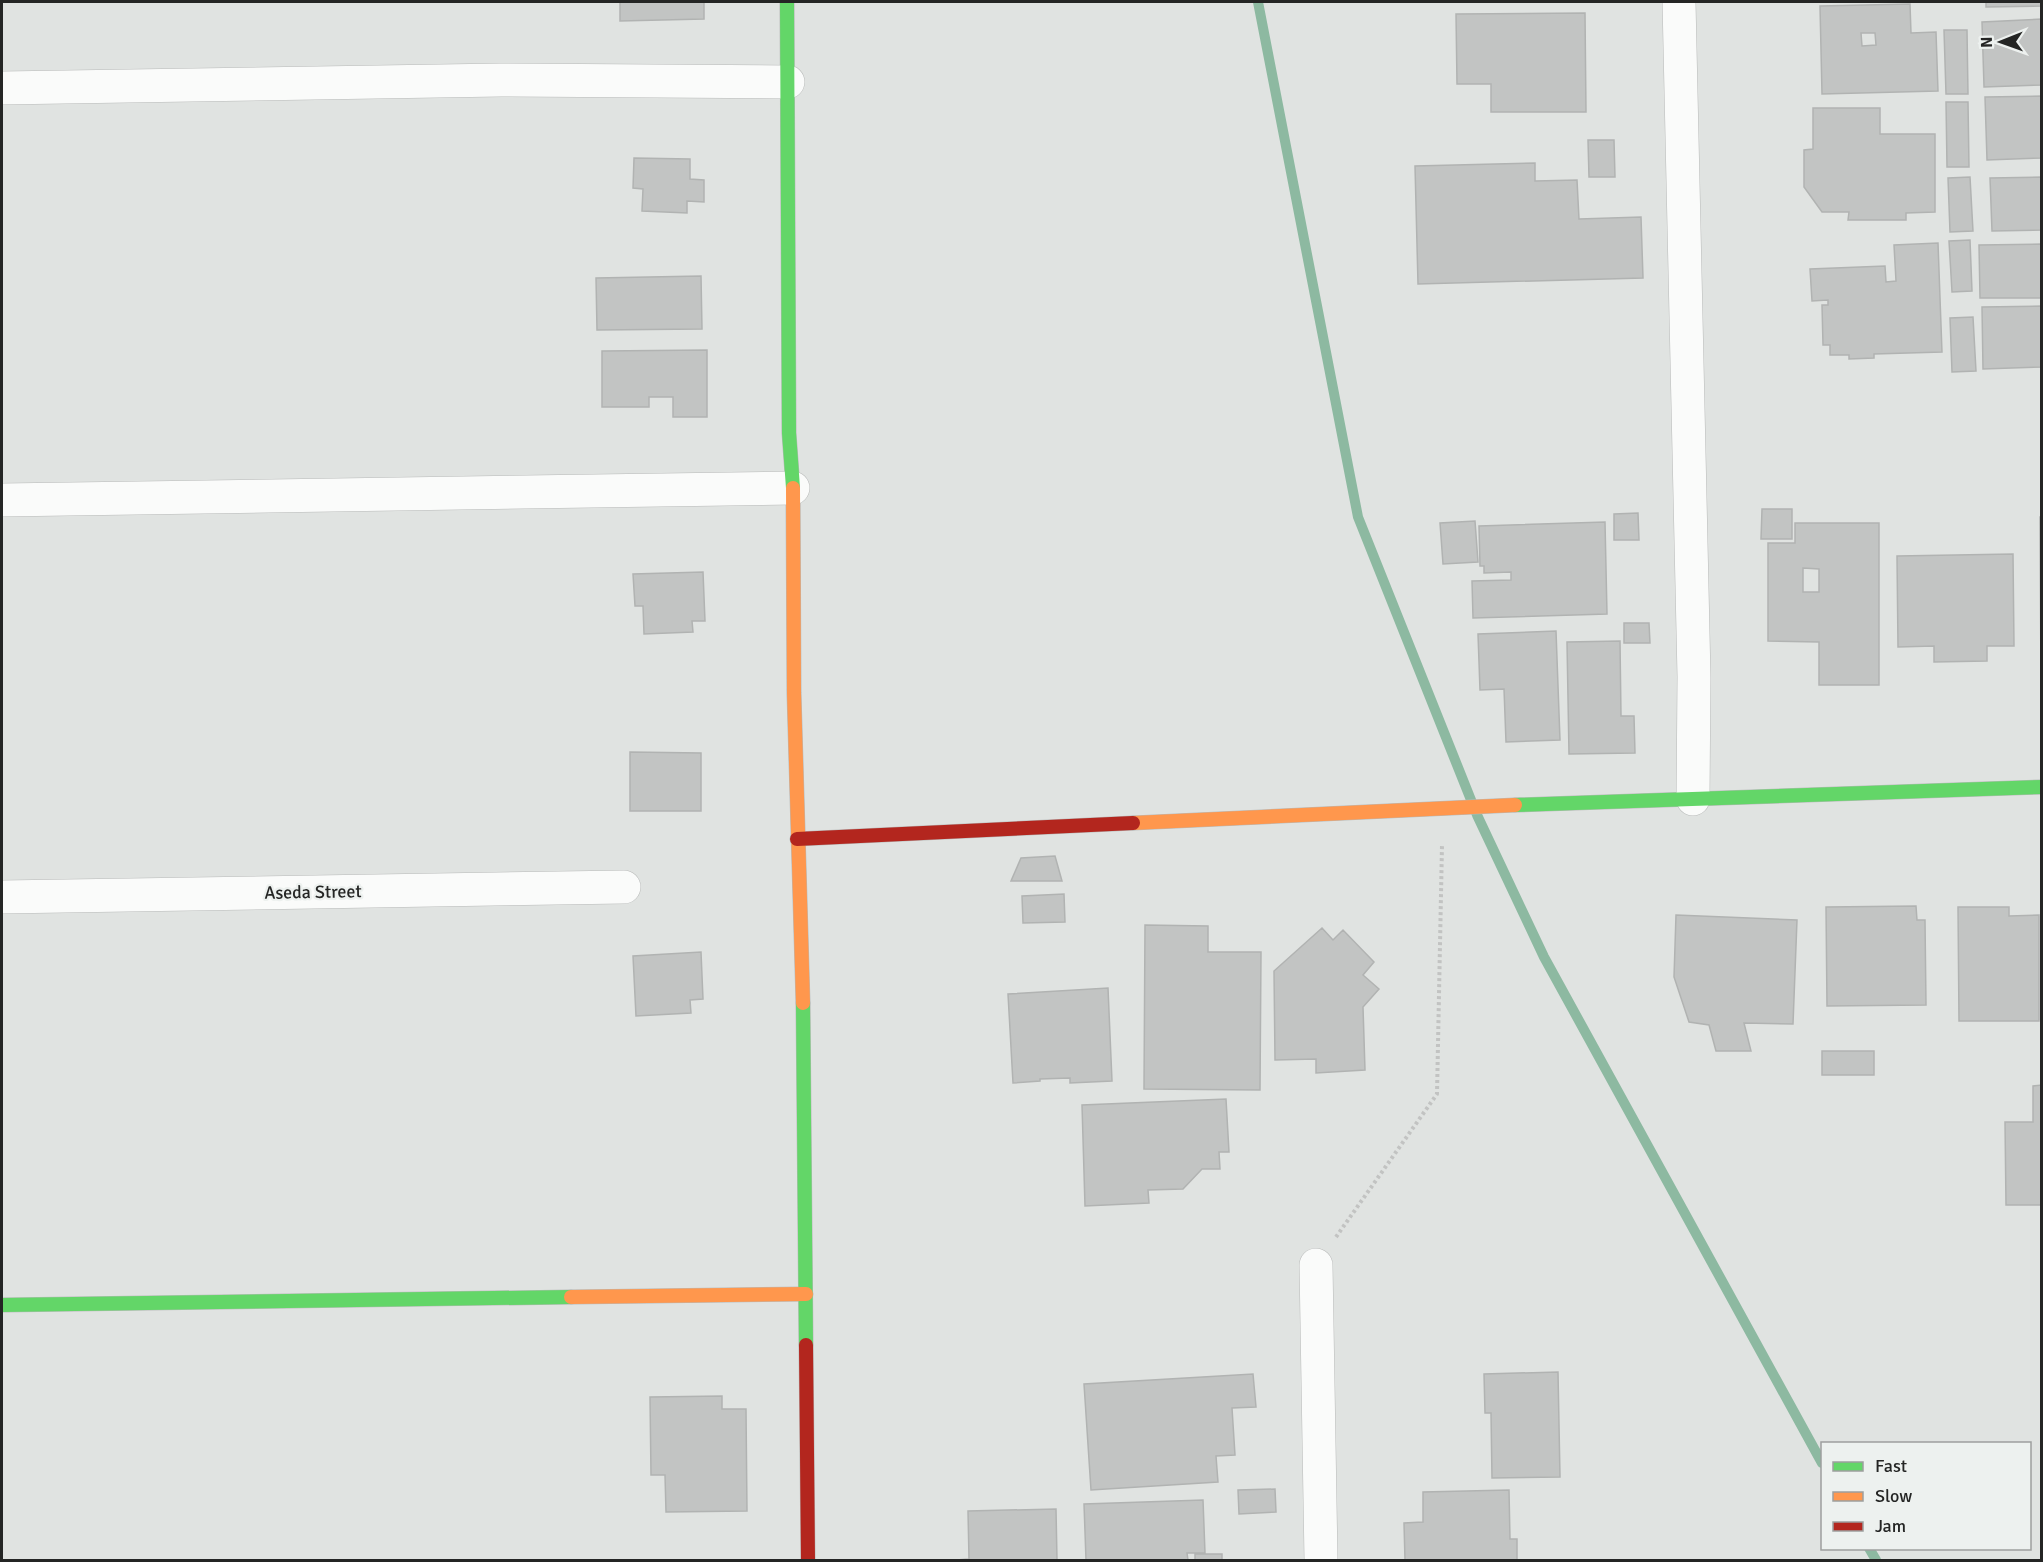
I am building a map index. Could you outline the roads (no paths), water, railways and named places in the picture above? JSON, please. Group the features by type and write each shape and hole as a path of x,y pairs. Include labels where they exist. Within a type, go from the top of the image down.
{"street":[{"path":"787,2 789,433 793,488 794,693 804,1054 808,1560"},
{"path":"1679,2 1694,677 1693,799"},
{"path":"2,88 501,80 788,82"},
{"path":"2,500 793,488"},
{"path":"797,839 1443,808 2042,787"},
{"name":"Aseda Street","path":"2,897 624,887"},
{"path":"1316,1265 1321,1560"},
{"path":"2,1305 806,1294"}],"waterway":[{"path":"1258,2 1358,517 1477,815 1544,957 1821,1461"},
{"path":"1870,1550 1876,1560"}]}
